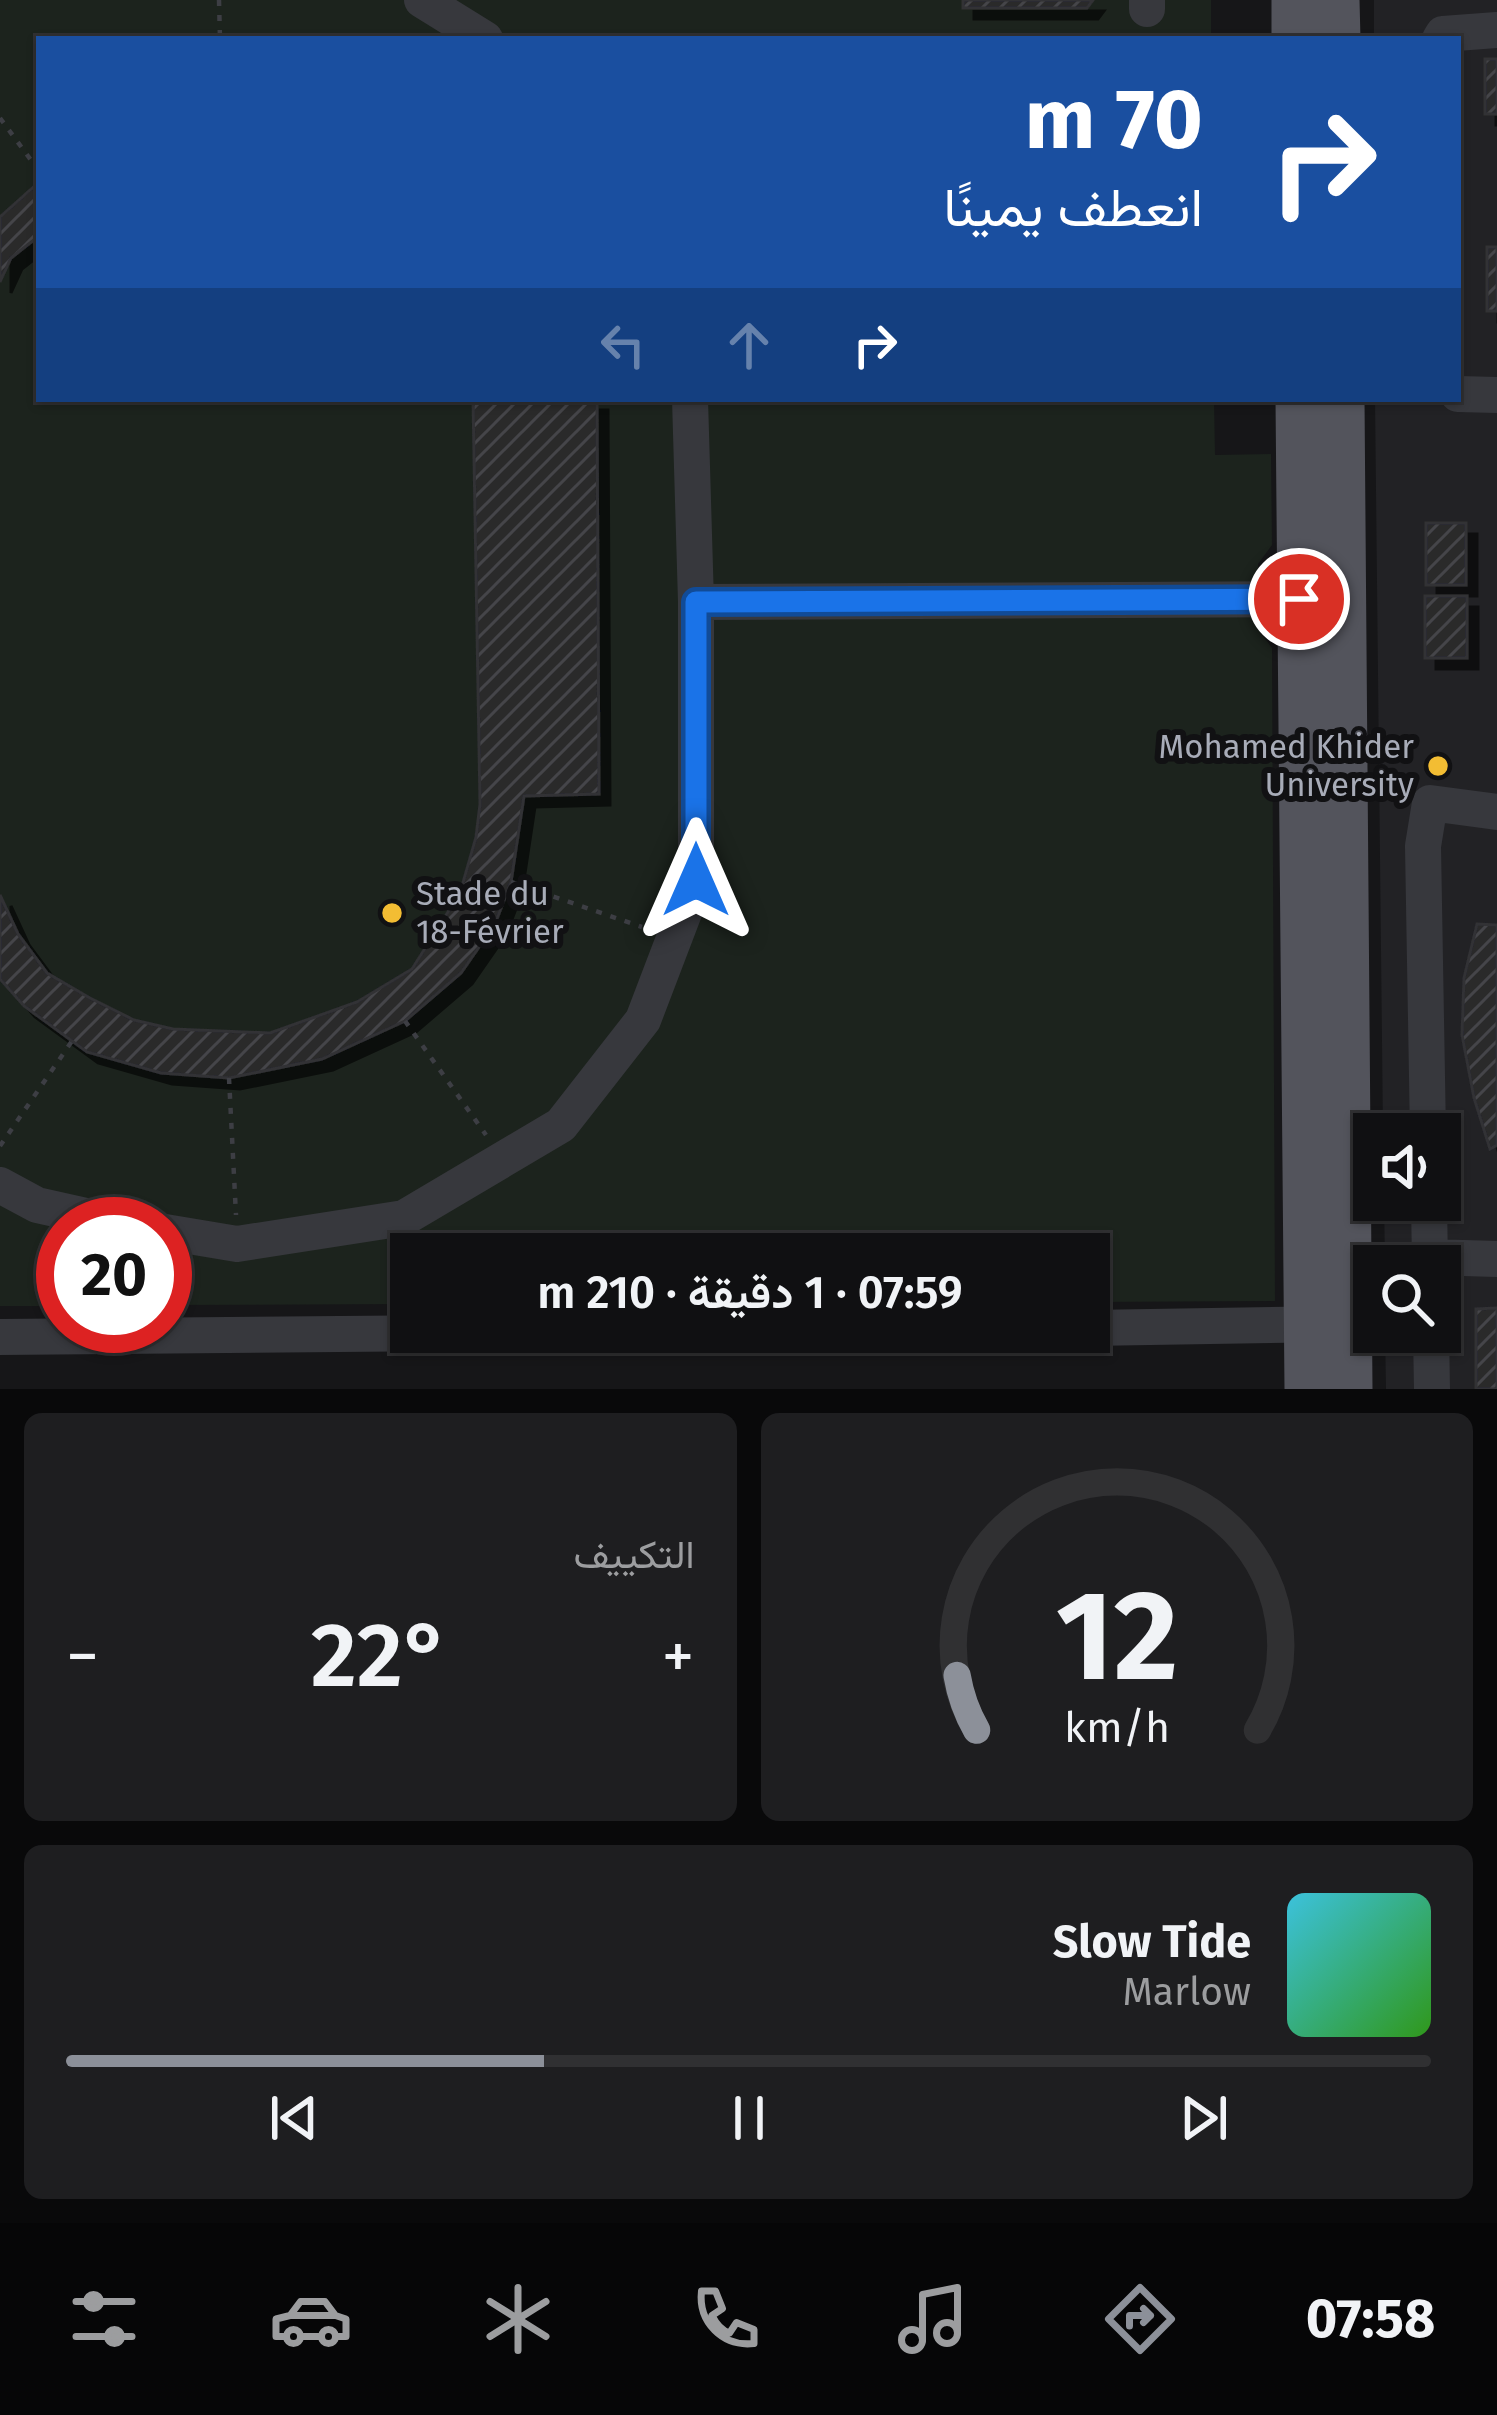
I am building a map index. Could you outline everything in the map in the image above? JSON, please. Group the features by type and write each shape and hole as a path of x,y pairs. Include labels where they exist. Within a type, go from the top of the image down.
{"main road":[{"path":"1294,0 1294,36"},
{"path":"1337,0 1338,36"},
{"path":"1298,402 1299,599 1328,1324 1350,1389"},
{"path":"1307,1389 1328,1324 1342,402"}],"street":[{"path":"422,0 480,36"},
{"path":"1442,36 1497,30"},
{"path":"1461,394 1497,395"},
{"path":"192,1236 238,1244 404,1219 561,1125 644,1020 696,880 690,402"},
{"path":"696,602 1299,599"},
{"path":"1428,1113 1423,846 1430,803 1497,812"},
{"path":"0,1185 36,1203"},
{"path":"1461,1261 1497,1259"},
{"path":"1110,1328 1328,1324"},
{"path":"0,1337 390,1334"},
{"path":"1432,1353 1432,1389"}],"path":[{"path":"219,0 220,36"},
{"path":"0,118 36,167"},
{"path":"511,882 676,939"},
{"path":"405,1021 503,1159"},
{"path":"0,1146 72,1041"},
{"path":"229,1078 238,1244"}],"shaded area":[{"name":"Stade du 18-Février","path":"0,0 1211,0 1211,36 36,36 36,402 1214,402 1215,455 1271,454 1272,545 1258,564 1258,629 1272,648 1275,1301 1110,1302 1110,1233 390,1233 390,1304 192,1305 192,1197 36,1197 36,1306 0,1306"},
{"name":"Mohamed Khider University","path":"1374,0 1497,0 1497,1389 1386,1389 1385,1353 1461,1353 1461,1245 1385,1245 1384,1221 1461,1221 1461,1113 1383,1113 1375,402 1461,402 1461,36 1374,36"}],"building":[{"path":"963,0 1093,0 1087,8 963,8"},
{"path":"1485,59 1497,59 1497,114 1485,114"},
{"path":"36,185 36,238 11,258 0,282 0,217"},
{"path":"1487,247 1497,247 1497,311 1487,311"},
{"path":"473,402 597,402 599,794 524,796 511,882 495,924 461,973 405,1021 322,1059 229,1078 161,1073 87,1052 24,1006 0,979 0,895 18,934 47,973 134,1020 173,1029 270,1033 357,1002 412,969 460,893 480,804"},
{"path":"1426,523 1466,523 1466,585 1426,585"},
{"path":"1425,596 1467,596 1467,658 1425,658"},
{"path":"1477,924 1497,925 1497,1145 1490,1149 1462,1035 1464,978"},
{"path":"1497,1308 1497,1389 1476,1389 1476,1309"}],"place":[{"name":"Mohamed Khider University","path":"1438,766"},
{"name":"Stade du 18-Février","path":"392,913"}],"route":[{"path":"696,880 696,602 1299,599"}]}
